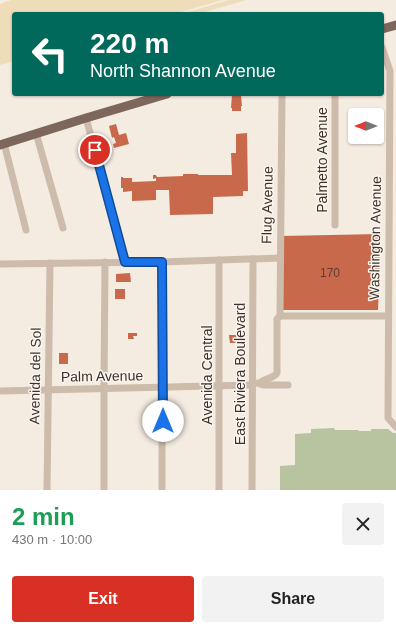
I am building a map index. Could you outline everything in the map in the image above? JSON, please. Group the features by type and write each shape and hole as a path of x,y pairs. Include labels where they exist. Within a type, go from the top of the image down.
{"main road":[{"path":"384,28 396,25"},
{"path":"2,144 161,96"}],"street":[{"name":"Washington Avenue","path":"384,53 390,71 392,236 388,316 388,418 396,427"},
{"name":"Flug Avenue","path":"255,384 275,376 277,373 277,319 280,316 282,96"},
{"name":"Palmetto Avenue","path":"335,96 335,225"},
{"path":"86,118 125,262"},
{"path":"36,133 63,228"},
{"path":"2,144 26,230"},
{"path":"0,264 162,262 280,258"},
{"name":"East Riviera Boulevard","path":"252,490 255,384 253,259"},
{"name":"Avenida Central","path":"219,260 219,490"},
{"path":"104,490 105,262"},
{"path":"162,262 162,490"},
{"name":"Avenida del Sol","path":"47,490 50,263"},
{"path":"280,316 388,316"},
{"name":"Palm Avenue","path":"0,391 255,384 288,385"}],"green space":[{"path":"334,428 335,430 359,431 388,429 393,433 396,433 396,490 280,490 280,466 295,465 295,434 311,433 311,429"}],"sand":[{"path":"11,0 222,0 181,12 12,12 12,62 0,65 0,4"},
{"path":"229,0 246,0 205,12 188,12"}],"building":[{"path":"232,96 241,96 241,111 232,111"},
{"path":"116,124 119,135 126,133 129,144 114,148 113,144 116,143 114,137 112,138 109,126"},
{"path":"247,133 248,191 243,191 243,196 213,197 213,214 170,215 169,190 156,190 156,200 132,201 132,191 123,192 123,188 121,188 121,177 132,178 132,182 156,181 156,178 153,179 153,175 156,175 157,177 183,176 183,174 232,175 231,153 236,153 236,134"},
{"path":"381,234 378,310 280,310 280,236"},
{"path":"130,273 131,282 116,282 116,274"},
{"path":"115,289 125,289 125,299 115,299"},
{"path":"128,333 137,333 137,336 133,336 134,339 128,339"},
{"path":"229,335 238,335 238,343 230,343"},
{"path":"59,353 68,353 68,364 59,364"}],"route":[{"path":"95,150 125,262 162,262 163,421"}]}
